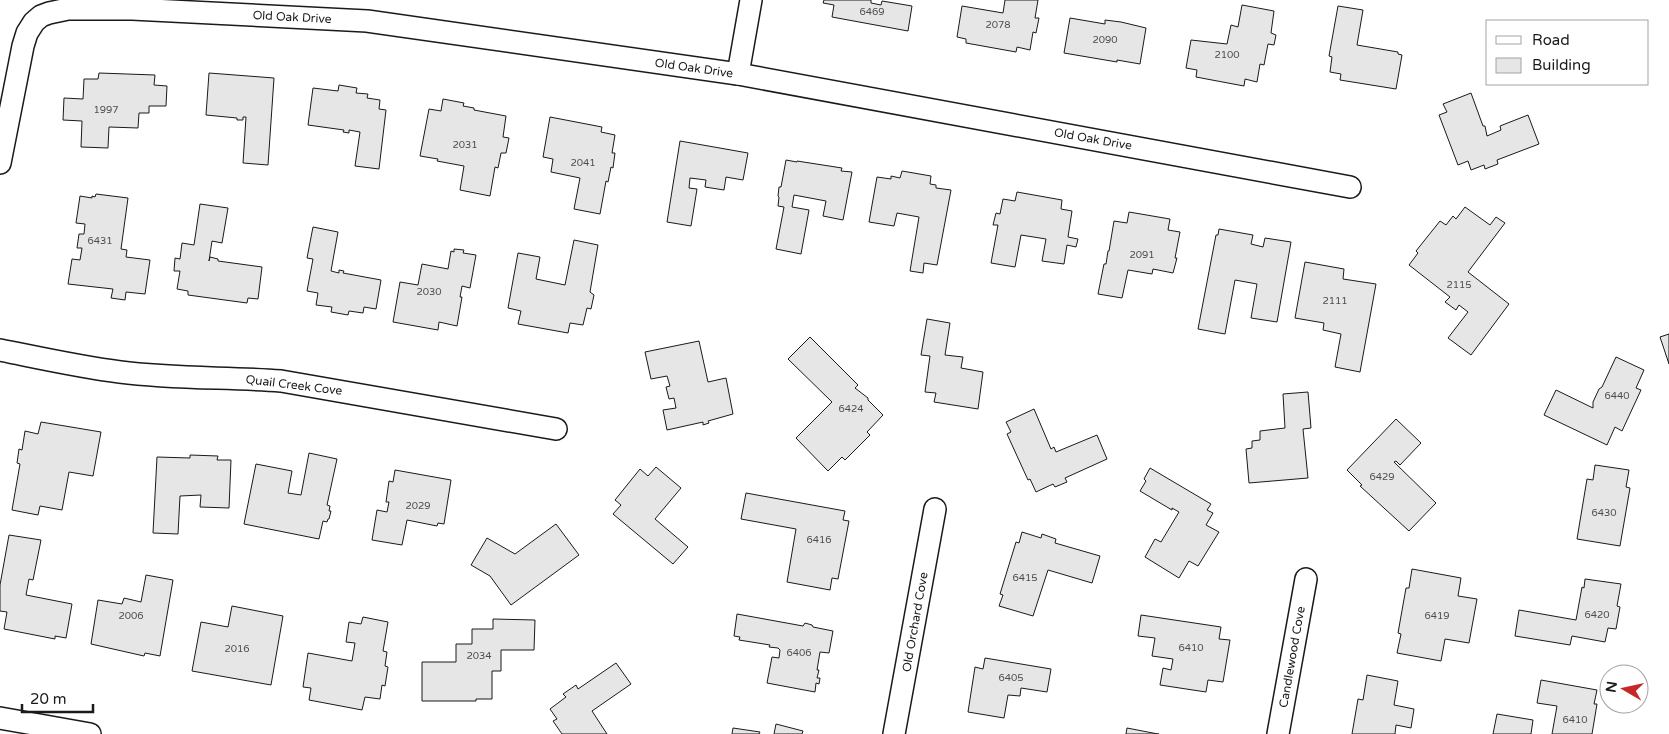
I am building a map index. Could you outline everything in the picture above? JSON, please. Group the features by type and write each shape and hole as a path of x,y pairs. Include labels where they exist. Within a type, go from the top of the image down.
{"street":[{"path":"738,74 751,0"},
{"name":"Old Oak Drive","path":"0,163 23,46 27,33 34,22 49,13 68,9 123,9 367,21 738,74 1350,187"},
{"name":"Quail Creek Cove","path":"0,350 119,372 184,378 247,378 281,382 556,429"},
{"name":"Old Orchard Cove","path":"894,734 935,509"},
{"name":"Candlewood Cove","path":"1278,734 1306,579"},
{"path":"0,718 90,734"}],"building":[{"path":"824,0 871,0 871,3 881,5 882,1 912,6 908,31 832,17 834,5 823,3"},
{"path":"1005,0 1038,0 1035,18 1039,18 1036,33 1033,32 1030,50 1017,47 1016,52 966,43 966,39 957,37 962,6 1003,13"},
{"path":"1242,5 1274,11 1271,33 1276,35 1274,45 1268,44 1264,65 1260,64 1257,82 1245,79 1244,86 1196,77 1197,70 1186,68 1191,40 1227,44 1231,25 1238,27"},
{"path":"1338,6 1363,10 1357,45 1398,52 1398,54 1402,55 1396,89 1340,80 1341,74 1330,72 1332,57 1329,56"},
{"path":"1070,18 1105,24 1105,20 1121,22 1146,28 1140,64 1064,53"},
{"path":"99,73 155,75 154,85 167,86 166,106 149,106 149,113 139,113 138,128 109,127 108,148 81,147 82,121 63,120 64,98 83,99 84,79 98,79"},
{"path":"209,73 274,78 268,165 243,163 246,117 243,117 243,120 237,120 237,118 206,115"},
{"path":"339,85 357,88 356,93 368,94 367,98 380,100 379,109 386,110 379,169 355,166 360,132 349,130 349,133 343,132 344,130 308,125 313,88 338,91"},
{"path":"1471,93 1483,126 1485,126 1487,136 1501,130 1500,126 1528,115 1539,144 1497,160 1498,164 1485,169 1484,165 1471,170 1468,161 1458,165 1439,115 1447,112 1443,104"},
{"path":"443,99 464,103 463,106 474,108 474,110 506,116 503,137 509,138 506,153 501,153 498,168 495,167 490,196 460,190 464,166 420,156 429,109 441,111"},
{"path":"550,117 602,127 601,132 615,135 612,153 615,153 613,168 611,167 608,182 606,181 600,214 574,209 580,178 551,172 553,159 543,157"},
{"path":"680,141 748,153 743,180 726,177 724,190 705,187 706,180 690,178 689,188 697,189 691,226 667,222"},
{"path":"786,160 842,168 841,171 852,172 843,220 823,216 826,201 794,195 792,207 809,210 801,254 776,249 784,207 778,206 779,187 781,187"},
{"path":"902,171 931,176 930,184 936,185 936,188 951,190 937,265 924,263 923,273 910,271 919,217 897,213 894,226 869,222 877,177 891,179 891,176 900,178"},
{"path":"1017,192 1062,200 1061,209 1072,211 1068,237 1078,239 1076,247 1067,245 1064,264 1042,261 1046,239 1021,235 1015,267 991,263 998,225 993,225 996,213 1000,214 1003,199 1015,201"},
{"path":"96,194 128,198 121,249 127,250 126,257 150,260 145,294 126,292 125,300 111,298 113,289 68,284 72,259 80,260 82,248 77,248 79,234 84,234 85,224 76,223 80,196 92,198"},
{"path":"200,204 228,208 222,243 212,241 209,261 210,257 218,259 218,261 262,267 258,299 248,298 247,303 188,295 188,291 177,289 180,271 174,271 175,258 180,259 182,243 194,245"},
{"path":"1465,207 1490,225 1496,217 1505,223 1468,272 1509,304 1471,355 1448,338 1468,312 1459,305 1456,310 1445,302 1450,297 1409,265 1418,253 1416,251 1440,221 1446,225 1453,216 1456,219"},
{"path":"1129,212 1170,219 1168,230 1180,232 1173,273 1153,269 1152,274 1128,270 1122,298 1098,294 1104,264 1106,264 1109,251 1114,221 1127,223"},
{"path":"313,227 338,232 331,271 339,273 339,270 344,271 343,273 381,280 376,309 364,307 363,313 349,311 348,315 331,312 332,307 316,305 318,293 307,291 313,259 307,258"},
{"path":"1219,229 1253,235 1251,244 1263,247 1265,238 1291,242 1277,322 1251,318 1257,284 1235,280 1225,334 1198,329 1216,235 1218,235"},
{"path":"574,240 598,245 590,292 594,295 591,309 587,308 583,325 570,323 568,333 518,324 521,311 508,308 518,253 540,257 536,279 565,285"},
{"path":"454,249 464,250 463,253 476,255 470,288 462,286 457,326 439,322 438,330 393,322 400,282 418,285 422,264 448,269 451,251 454,252"},
{"path":"1305,262 1344,269 1343,279 1376,284 1360,372 1335,367 1341,334 1323,330 1324,323 1295,318"},
{"path":"927,319 950,323 945,355 963,357 961,368 983,372 978,409 934,402 936,393 925,392 930,356 921,355"},
{"path":"1669,334 1669,364 1660,337"},
{"path":"810,337 858,385 855,388 868,398 883,415 867,432 870,435 845,460 842,457 828,471 796,438 832,402 788,359"},
{"path":"699,341 708,382 726,378 733,414 708,421 709,423 703,425 703,422 667,430 663,410 676,408 674,398 669,399 666,387 670,386 667,376 651,379 645,352"},
{"path":"1616,357 1644,370 1636,388 1641,390 1622,431 1615,427 1607,445 1544,415 1556,390 1593,408 1593,402"},
{"path":"1308,392 1311,428 1303,429 1308,478 1249,483 1246,449 1252,448 1252,441 1260,440 1260,431 1285,428 1283,394"},
{"path":"1034,409 1051,449 1054,447 1056,452 1097,435 1107,459 1065,478 1067,482 1055,487 1053,484 1036,492 1030,479 1028,480 1007,434 1011,432 1006,422"},
{"path":"1396,419 1421,443 1400,465 1396,461 1394,462 1436,503 1409,531 1360,486 1362,485 1347,470"},
{"path":"41,422 101,432 93,476 69,472 62,510 40,506 38,515 12,510 20,464 17,463 19,449 22,450 25,431 38,434"},
{"path":"309,453 337,459 327,505 330,506 329,511 331,511 327,522 323,521 319,539 244,524 256,464 292,471 288,493 301,495"},
{"path":"190,455 218,456 217,460 231,460 229,508 200,507 201,495 180,496 178,534 153,533 157,457 190,458"},
{"path":"1595,465 1629,470 1626,487 1630,488 1620,546 1577,539 1587,479 1593,480"},
{"path":"656,467 681,488 655,519 688,547 673,564 613,514 621,505 615,500 640,469 648,476"},
{"path":"1150,468 1211,504 1207,510 1213,513 1206,525 1219,532 1198,566 1189,561 1179,578 1145,557 1155,539 1161,542 1179,512 1172,508 1172,510 1140,491 1146,481 1144,479"},
{"path":"395,470 451,480 444,524 438,523 437,526 407,520 402,545 372,540 377,510 387,512 389,502 386,502 389,481 393,482"},
{"path":"746,493 845,511 843,520 849,521 838,579 832,578 830,590 787,582 796,529 741,519"},
{"path":"556,524 579,555 511,605 490,576 471,565 487,538 515,554"},
{"path":"1022,532 1041,538 1042,534 1056,539 1055,543 1100,556 1092,583 1048,570 1033,616 999,606 1003,595 1000,594 1016,542 1019,543"},
{"path":"9,535 41,540 33,580 29,579 26,595 72,604 66,638 55,636 55,639 4,629 7,612 0,611 0,585"},
{"path":"1412,569 1461,578 1458,596 1477,599 1469,643 1445,639 1441,661 1397,653 1401,634 1398,633 1406,588 1409,588"},
{"path":"146,575 173,580 160,656 145,653 144,656 91,644 98,600 122,604 124,598 141,602"},
{"path":"1585,579 1621,584 1617,606 1620,607 1616,629 1608,628 1605,642 1572,636 1570,645 1515,636 1519,610 1576,620"},
{"path":"232,606 283,616 271,685 192,671 201,622 228,627"},
{"path":"737,614 803,626 805,623 813,627 833,631 829,653 820,652 817,678 820,678 819,684 816,683 815,692 767,683 772,657 779,658 780,650 769,647 770,645 739,640 740,637 734,636"},
{"path":"1141,615 1221,627 1219,639 1230,640 1223,682 1208,680 1206,692 1160,685 1163,668 1171,670 1173,659 1152,656 1155,638 1138,636"},
{"path":"363,617 388,622 383,651 387,652 385,666 388,667 385,686 382,685 380,699 365,697 362,710 309,700 311,688 303,687 308,653 352,661 355,643 346,642 349,622 361,624"},
{"path":"493,619 535,620 534,650 501,650 501,671 492,671 492,699 476,699 476,701 422,701 422,662 456,662 456,644 472,644 472,629 493,629"},
{"path":"985,658 1051,669 1047,692 1021,688 1020,696 1008,695 1004,718 968,712 975,667 983,669"},
{"path":"616,663 631,684 592,711 607,734 562,734 553,721 557,719 550,709 566,697 563,694 576,685 578,689"},
{"path":"1367,675 1398,681 1394,705 1414,709 1411,728 1396,725 1395,734 1352,734 1358,699 1363,700"},
{"path":"1541,680 1597,690 1594,704 1597,704 1592,734 1552,734 1557,706 1537,703"},
{"path":"1497,714 1533,720 1531,734 1493,734"},
{"path":"776,724 803,731 802,734 774,734"},
{"path":"733,728 760,732 759,734 732,734"},
{"path":"1127,728 1158,734 1126,734"}]}
